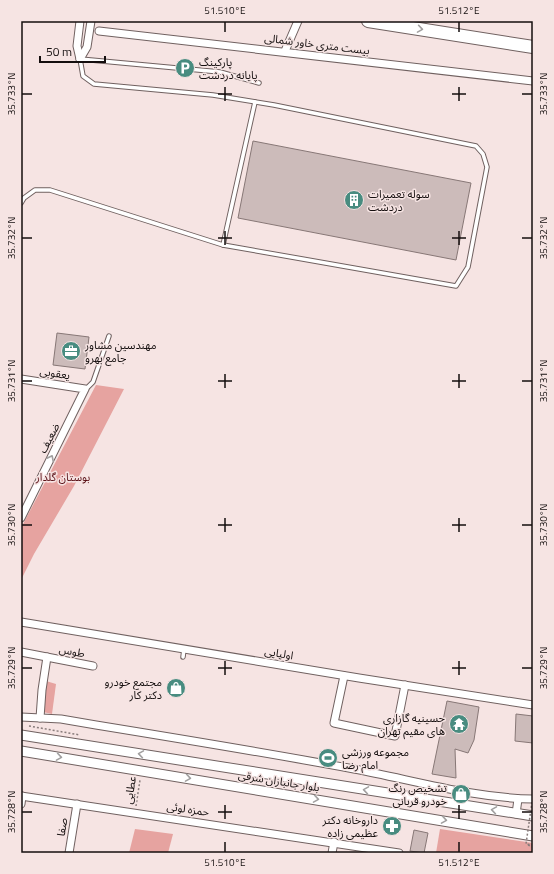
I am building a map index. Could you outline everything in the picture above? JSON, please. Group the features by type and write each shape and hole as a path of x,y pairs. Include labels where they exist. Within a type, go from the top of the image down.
{"highway":[{"path":"368,21 533,47"}],"main road":[{"name":"بلوار جانبازان شرقی","path":"21,735 533,816"},
{"name":"بلوار جانبازان شرقی","path":"21,750 533,836"}],"street":[{"path":"80,21 77,46 80,59"},
{"path":"80,59 87,47 91,21"},
{"path":"284,51 298,21"},
{"name":"بیست متری خاور شمالی","path":"99,31 284,51 533,81"},
{"name":"یعقوبی","path":"21,379 86,389"},
{"name":"ضعیف","path":"21,518 86,389"},
{"name":"اولیایی","path":"21,622 185,648 344,676 533,705"},
{"name":"طوس","path":"21,652 93,666"},
{"name":"طوس","path":"40,718 42,690 47,657"},
{"path":"344,676 334,723 395,736 406,686"},
{"path":"21,717 62,720 168,735 320,762 418,784 533,800"},
{"path":"21,804 22,796"},
{"name":"حمزه لوئی","path":"22,796 399,853"},
{"path":"516,814 518,799"},
{"name":"صفا","path":"69,853 77,804"},
{"path":"332,853 334,842"}],"lane":[{"path":"21,203 24,198 35,190 50,190 223,245 456,286 468,268 487,167 483,154 476,146 213,95 94,84 83,76 80,59 220,72 258,83"},
{"path":"223,245 255,102"},
{"path":"86,389 93,382 109,336"},
{"path":"183,657 185,648"}],"path":[{"path":"23,725 86,736"},
{"name":"عطایی","path":"135,813 142,770"},
{"path":"533,800 526,844 533,846"}],"green space":[{"name":"بوستان گلدار","path":"96,385 124,389 74,486 34,554 21,580 21,528"},
{"path":"46,681 56,684 52,714 43,712"},
{"path":"135,829 173,834 168,853 129,853"},
{"path":"440,829 533,843 533,853 436,853"}],"building":[{"name":"سوله تعمیرات دردشت","path":"253,141 471,183 456,260 238,218"},
{"name":"مهندسین مشاور جامع بهرو","path":"57,333 89,337 85,369 53,365"},
{"name":"حسینیه گازاری های مقیم تهران","path":"447,701 479,707 474,740 468,753 455,749 456,778 432,774"},
{"path":"516,714 533,716 533,743 515,741"},
{"path":"414,830 428,833 424,853 410,851"}],"place":[{"name":"پارکینگ پایانه دردشت","path":"185,68"},
{"name":"سوله تعمیرات دردشت","path":"354,200"},
{"name":"مهندسین مشاور جامع بهرو","path":"71,351"},
{"name":"مجتمع خودرو دکتر کار","path":"176,688"},
{"name":"حسینیه گازاری های مقیم تهران","path":"459,724"},
{"name":"مجموعه ورزشی امام رضا","path":"328,758"},
{"name":"تشخیص رنگ خودرو قربانی","path":"461,794"},
{"name":"داروخانه دکتر عظیمی زاده","path":"392,826"}]}
